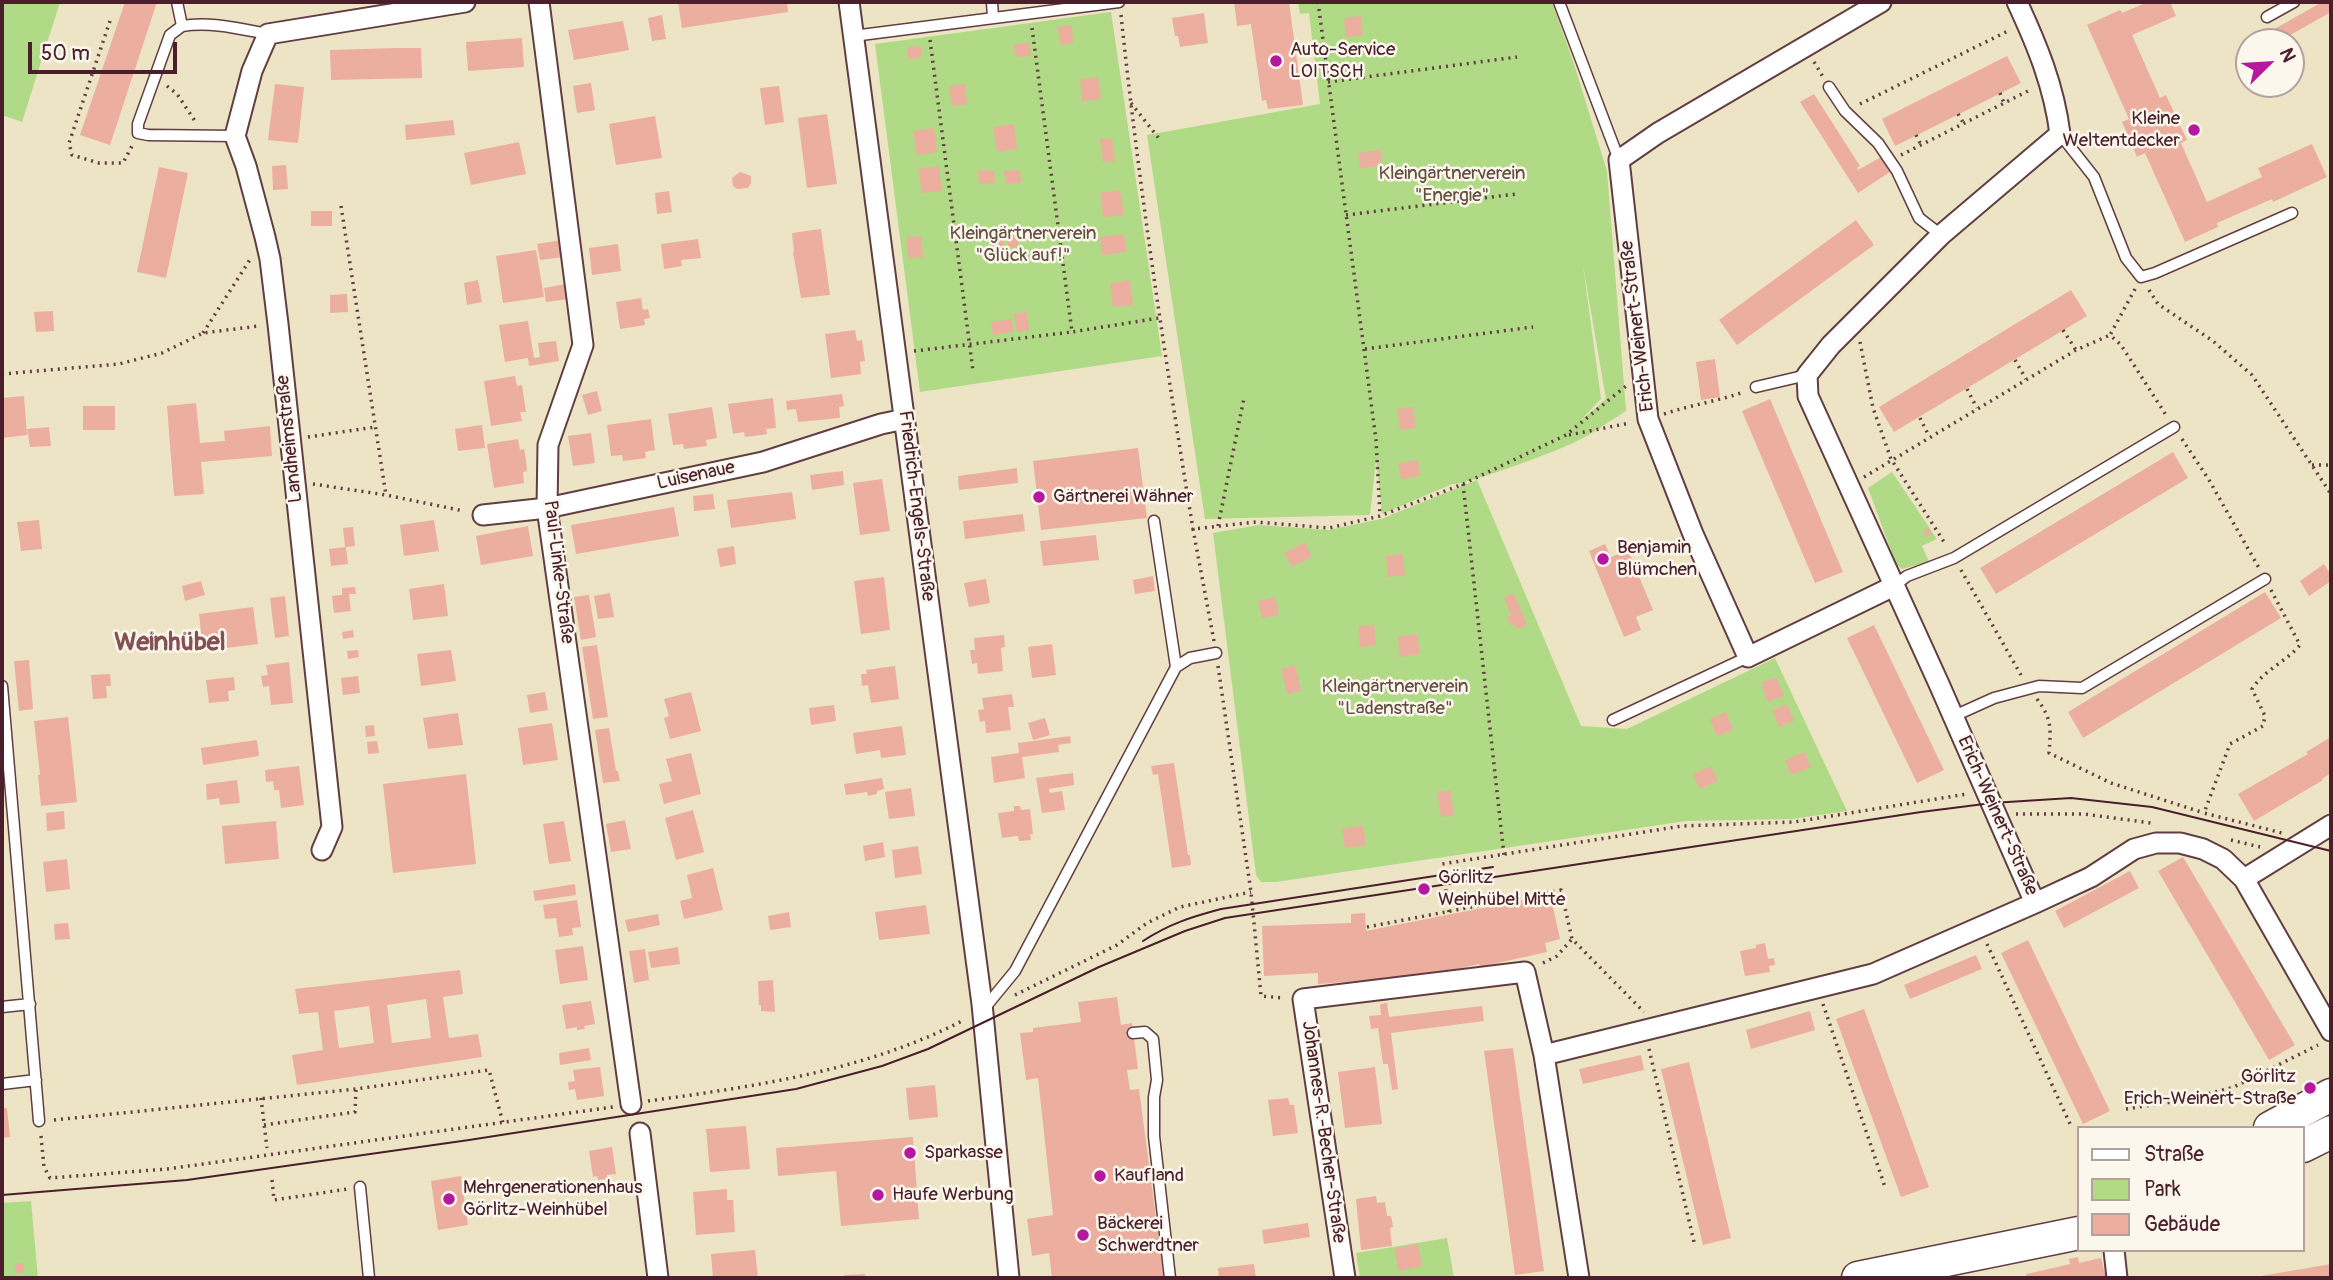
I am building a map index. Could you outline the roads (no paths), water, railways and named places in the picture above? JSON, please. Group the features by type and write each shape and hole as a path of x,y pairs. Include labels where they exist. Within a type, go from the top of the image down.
{"main road":[{"path":"2274,1126 2331,1096"},
{"path":"2305,1145 2331,1132"},
{"path":"1985,1253 2078,1215"},
{"path":"1858,1278 2078,1233"}],"street":[{"path":"235,136 252,71 268,34 465,2"},
{"name":"Paul-Linke-Straße","path":"539,2 583,345 548,445 547,508 631,1104"},
{"name":"Friedrich-Engels-Straße","path":"849,2 982,1010 1009,1278"},
{"path":"1619,160 1658,133 1881,2"},
{"path":"1807,375 1831,345 1941,235 2060,134 2056,102 2049,80 2017,2"},
{"name":"Landheimstraße","path":"235,136 265,237 278,324 332,827 322,850"},
{"name":"Erich-Weinert-Straße","path":"1619,160 1648,419 1693,534 1748,657"},
{"name":"Erich-Weinert-Straße","path":"1807,375 1808,396 1954,716 2035,903 2091,877 2134,849 2156,844 2180,843 2203,849 2223,859 2244,879 2326,1037"},
{"name":"Luisenaue","path":"473,513 547,508 763,462 881,424 905,419"},
{"path":"1748,657 1894,586"},
{"path":"2244,879 2331,825"},
{"path":"1579,1278 1544,1055 1873,974 2035,903"},
{"name":"Johannes-R.-Becher-Straße","path":"1345,1278 1303,999 1525,972 1544,1055"},
{"path":"640,1133 658,1278"},
{"path":"2114,1252 2117,1278"}],"lane":[{"path":"177,2 182,26"},
{"path":"992,2 993,18"},
{"path":"853,36 1030,13 1058,6 1119,2"},
{"path":"1559,2 1619,160"},
{"path":"2267,17 2294,2"},
{"path":"235,136 148,135 138,133 138,124 170,34 191,24 268,34"},
{"path":"1829,87 1845,111 1878,143 1897,171 1919,218 1941,235"},
{"path":"2060,134 2094,177 2126,258 2141,277 2292,212"},
{"path":"1756,387 1807,375"},
{"path":"1894,586 1907,576 1954,558 2174,427"},
{"path":"1154,521 1176,667"},
{"path":"1954,716 1994,698 2039,686 2082,688 2265,579"},
{"path":"982,1010 1015,971 1176,667 1190,658 1216,653"},
{"path":"1613,720 1748,657"},
{"path":"2,686 39,1121"},
{"path":"2,1007 30,1004"},
{"path":"1133,1033 1145,1032 1153,1038 1157,1080 1154,1136 1170,1278"},
{"path":"2,1084 36,1080"},
{"path":"360,1187 369,1278"}],"tram line":[{"path":"2,1195 187,1180 469,1140 796,1089 882,1066 928,1049 1099,967 1185,931 1225,918 1921,812 1992,803 2071,798 2152,807 2331,851"},
{"path":"1143,941 1180,922 1221,909 1493,867"}],"place":[{"name":"Auto-Service LOITSCH","path":"1276,61"},
{"name":"Kleine Weltentdecker","path":"2194,130"},
{"name":"Gärtnerei Wähner","path":"1039,497"},
{"name":"Benjamin Blümchen","path":"1603,559"},
{"name":"Görlitz Weinhübel Mitte","path":"1424,889"},
{"name":"Görlitz Erich-Weinert-Straße","path":"2310,1088"},
{"name":"Sparkasse","path":"910,1153"},
{"name":"Kaufland","path":"1100,1176"},
{"name":"Haufe Werbung","path":"878,1195"},
{"name":"Mehrgenerationenhaus Görlitz-Weinhübel","path":"449,1199"},
{"name":"Bäckerei Schwerdtner","path":"1083,1235"}],"district":[{"name":"Weinhübel","path":"170,643"}],"park label":[{"name":"Kleingärtnerverein \"Energie\"","path":"1452,185"},
{"name":"Kleingärtnerverein \"Glück auf!\"","path":"1023,245"},
{"name":"Kleingärtnerverein \"Ladenstraße\"","path":"1395,698"}]}
